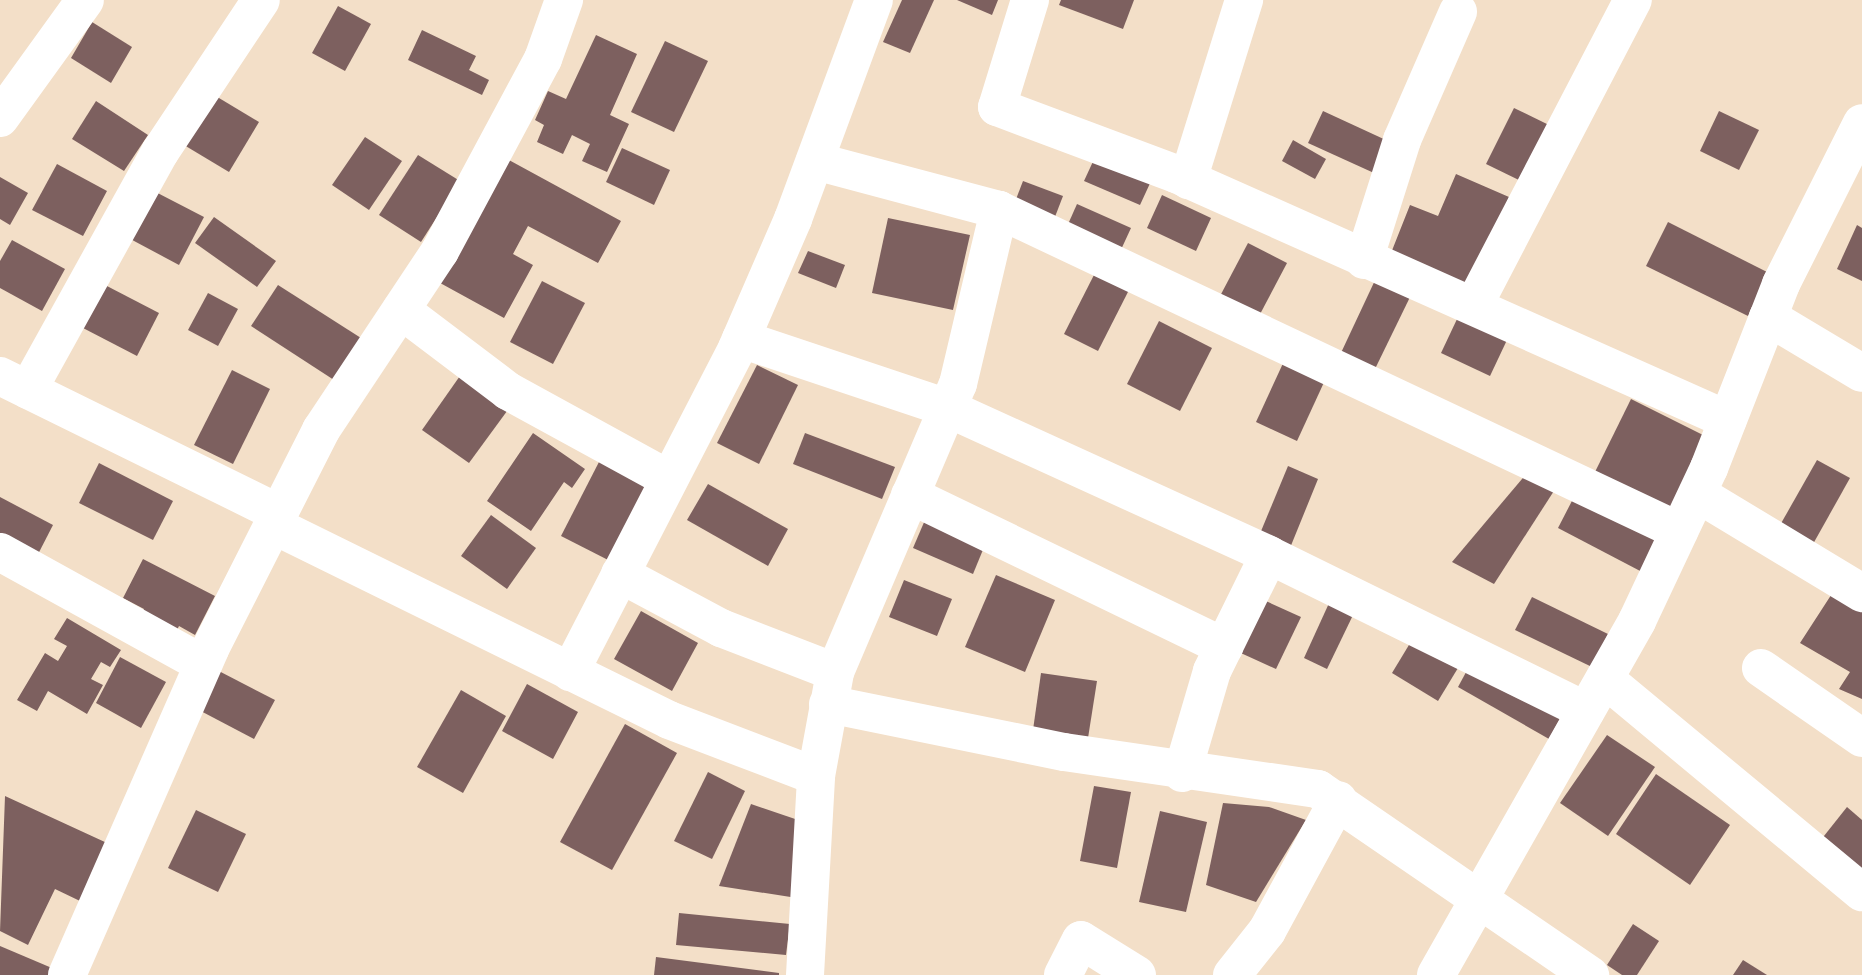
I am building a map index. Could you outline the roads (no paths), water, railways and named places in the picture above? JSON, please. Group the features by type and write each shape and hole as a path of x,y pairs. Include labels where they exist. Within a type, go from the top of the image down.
{"street":[{"path":"0,118 85,0"},
{"path":"261,0 8,382 570,672 669,720 816,776"},
{"path":"67,975 203,664 321,430 440,251 543,59 564,0"},
{"path":"570,672 741,339 815,161 874,0"},
{"path":"1030,0 997,107 1188,180 1728,420"},
{"path":"1188,180 1244,0"},
{"path":"1474,305 1633,0"},
{"path":"1364,260 1402,140 1458,12"},
{"path":"1436,975 1596,695 1698,494 1768,317 1862,123"},
{"path":"815,161 999,210 1679,531"},
{"path":"805,975 816,776 832,688 967,355 999,210"},
{"path":"401,310 508,391 669,479"},
{"path":"1768,317 1862,373"},
{"path":"741,339 947,408 1269,555 1596,695 1862,892"},
{"path":"1698,494 1862,593"},
{"path":"910,495 1224,647"},
{"path":"0,552 203,664"},
{"path":"1182,772 1224,647 1269,555"},
{"path":"620,574 832,688 1182,772 1300,783 1338,800 1590,975"},
{"path":"1761,668 1862,738"},
{"path":"1232,975 1267,930 1338,800"},
{"path":"1063,975 1081,940 1137,975"}]}
